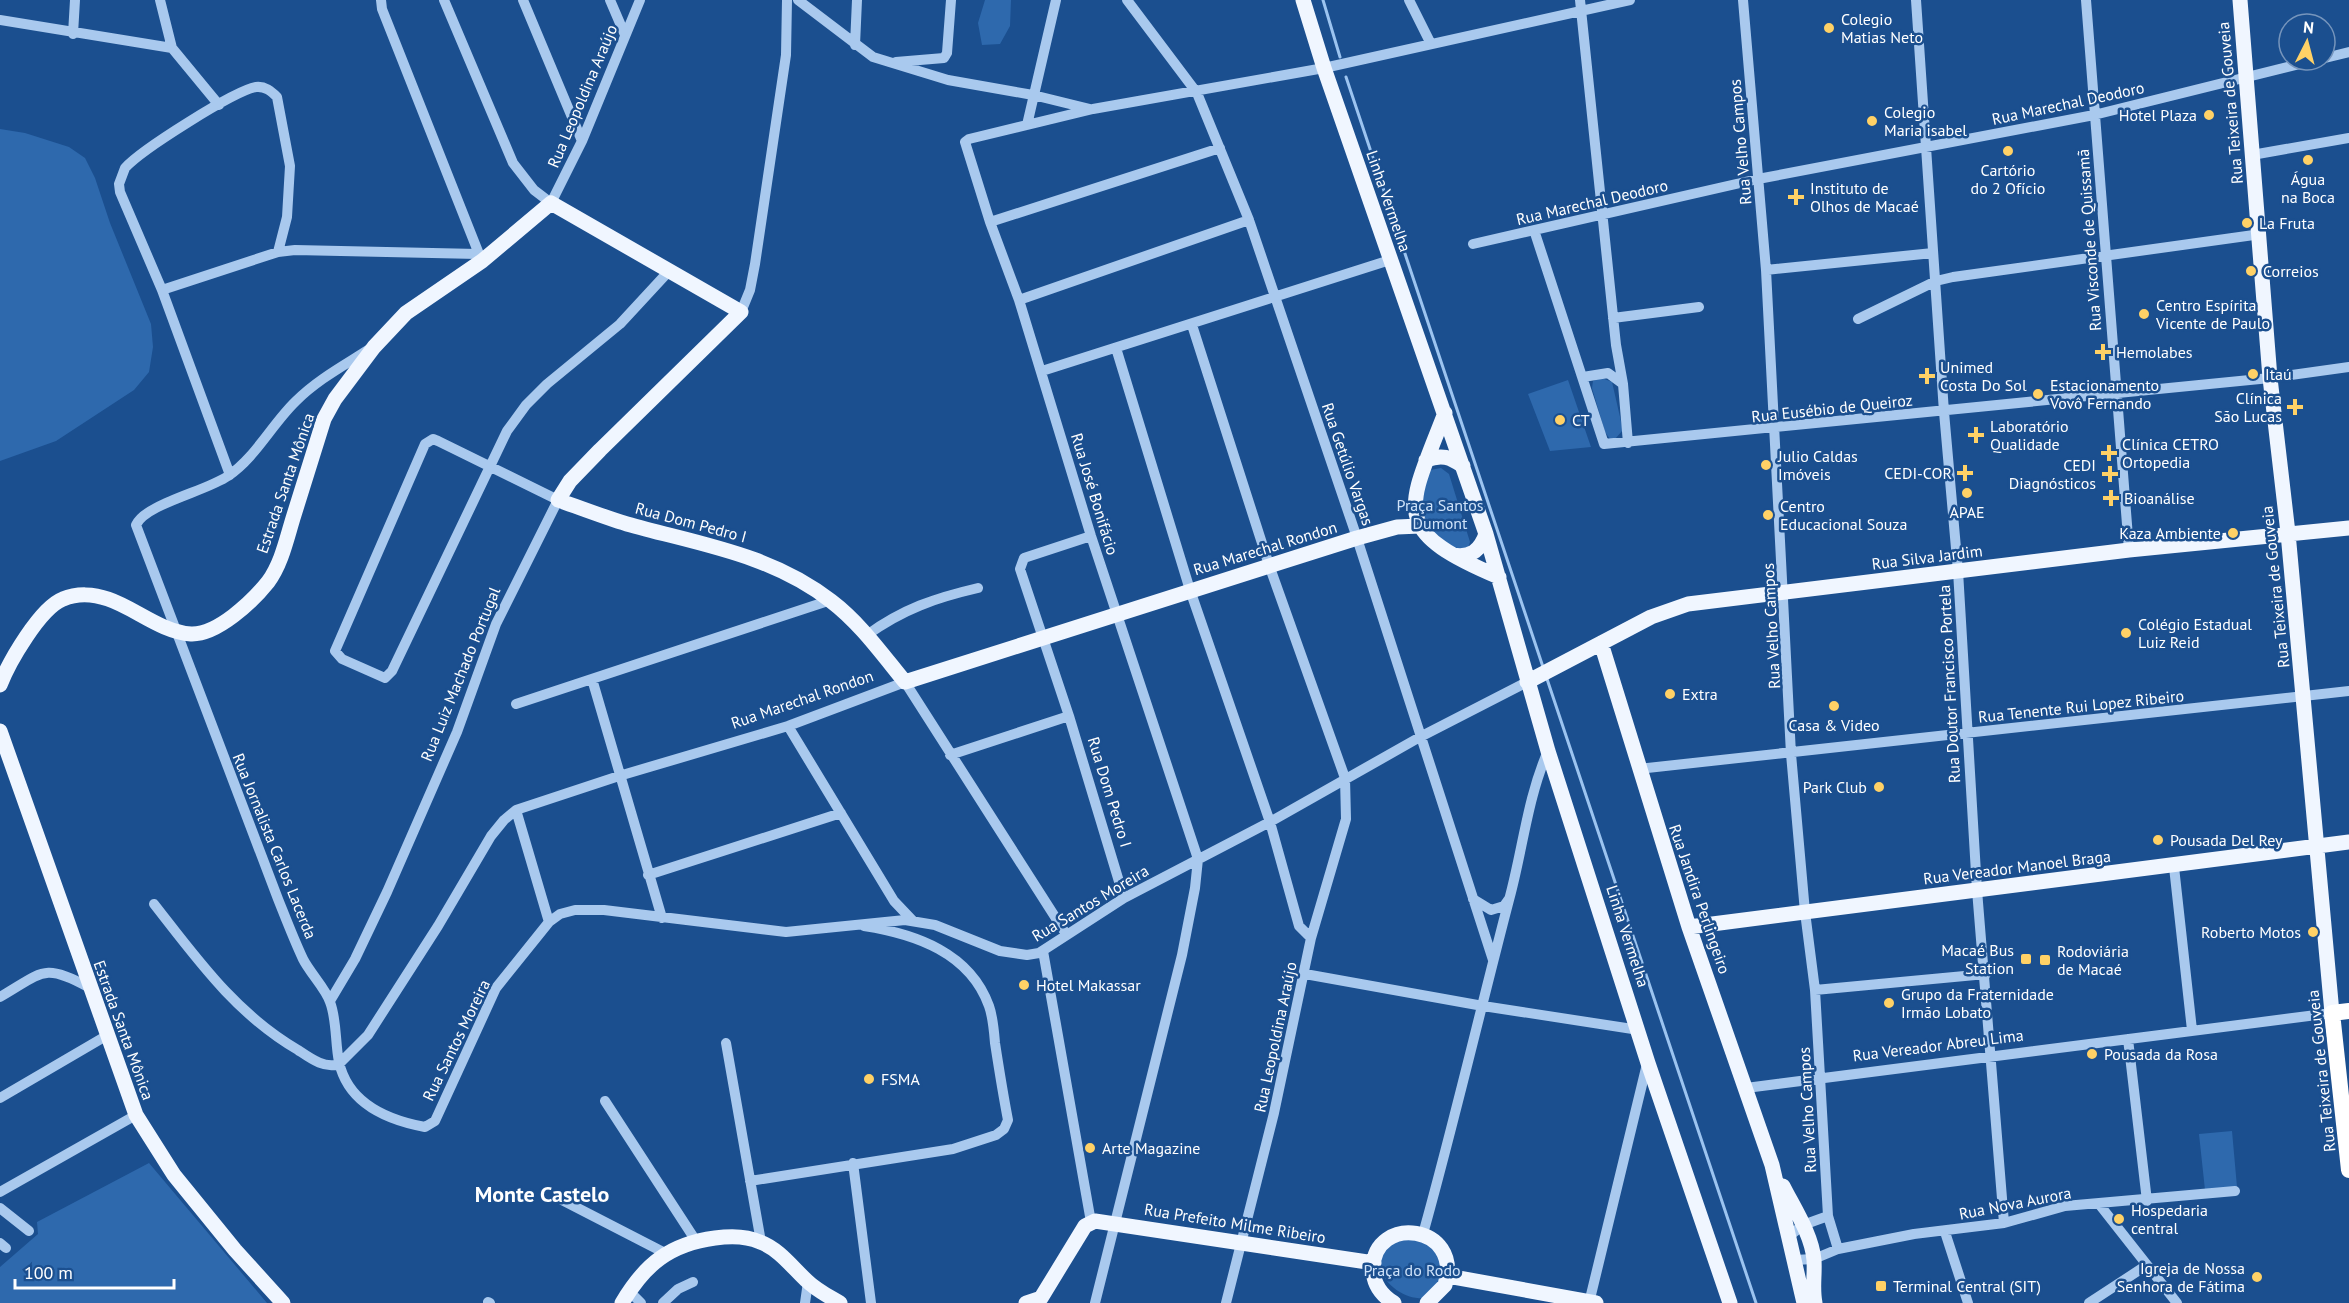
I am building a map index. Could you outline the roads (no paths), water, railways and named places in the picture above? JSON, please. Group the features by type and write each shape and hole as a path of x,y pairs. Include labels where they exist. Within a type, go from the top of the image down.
{"highway":[{"name":"Rua Teixeira de Gouveia","path":"2341,1012 2349,1170"}],"main road":[{"name":"Linha Vermelha","path":"1303,0 1324,68 1445,413 1499,577 1539,677 1548,751 1648,1063 1730,1303"},
{"name":"Rua Teixeira de Gouveia","path":"2240,0 2252,155 2261,234 2270,378 2288,533 2317,847 2341,1012"},
{"name":"Estrada Santa Mônica","path":"0,685 7,667 45,612 61,599 90,595 108,599 176,632 193,634 208,631 226,622 268,582 280,559 324,419 335,399 374,347 406,313 536,218 551,203"},
{"path":"551,203 741,312"},
{"name":"Rua Luiz Machado Portugal","path":"558,500 570,481 600,450 741,312"},
{"path":"1445,413 1419,477 1415,511 1420,526 1431,541 1450,554 1499,577"},
{"path":"1426,460 1446,456 1463,466"},
{"name":"Rua Dom Pedro I","path":"558,500 624,523 762,561 789,574 831,600 867,634 905,682"},
{"path":"1396,527 1415,511"},
{"path":"1396,527 1420,526"},
{"name":"Rua Marechal Rondon","path":"905,682 1269,565 1396,527"},
{"name":"Rua Silva Jardim","path":"1539,677 1651,617 1688,604 2129,550 2349,528"},
{"path":"1450,554 1464,557 1476,552 1486,534"},
{"name":"Rua Jandira Perlingeiro","path":"1601,643 1638,769 1689,927 1772,1165 1804,1303"},
{"name":"Estrada Santa Mônica","path":"0,731 88,987 136,1115 174,1175 235,1250 283,1303"},
{"name":"Rua Vereador Manoel Braga","path":"1689,927 2174,867 2349,842"},
{"name":"Rua Jandira Perlingeiro","path":"1772,1165 1803,1225 1814,1259 1812,1282 1815,1303"},
{"path":"1026,1303 1040,1301 1091,1222"},
{"name":"Rua Prefeito Milme Ribeiro","path":"1091,1222 1115,1222 1374,1263"},
{"path":"1394,1303 1377,1286 1374,1263 1383,1244 1392,1237 1413,1232 1431,1238 1443,1251 1448,1276 1441,1292 1427,1303"},
{"path":"625,1297 665,1253 696,1241 725,1237 761,1242 786,1260 808,1282 840,1303"},
{"path":"1448,1276 1591,1303"}],"street":[{"path":"73,33 75,0"},
{"path":"160,0 172,48 219,105"},
{"path":"162,290 278,252 295,250 480,257 381,0"},
{"path":"444,0 513,163 534,190 551,203"},
{"path":"524,0 582,141"},
{"path":"610,0 625,35"},
{"name":"Rua Leopoldina Araújo","path":"551,203 582,141 640,0"},
{"path":"741,312 750,290 786,55 787,0"},
{"path":"798,0 855,45 887,63 948,81 1033,95 1093,109"},
{"path":"855,45 857,0"},
{"path":"887,63 944,58 947,53 951,0"},
{"path":"1056,0 1027,124 1093,109 1197,93 1324,68 1431,44 1580,5 1630,0"},
{"name":"Rua Getúlio Vargas","path":"1127,0 1197,93 1249,219 1357,538 1493,960"},
{"path":"1409,0 1431,44"},
{"name":"Rua Velho Campos","path":"1743,0 1766,270 1773,429 1785,592 1791,754 1805,912 1815,990 1827,1216 1838,1249"},
{"name":"Rua Doutor Francisco Portela","path":"1916,0 1944,412 1958,571 1977,890 1986,975 2004,1223"},
{"name":"Rua Visconde de Quissamã","path":"2086,0 2129,550"},
{"path":"1580,5 1601,215 1616,345 1623,384 1628,442"},
{"path":"0,20 172,48"},
{"name":"Rua Marechal Deodoro","path":"1473,244 1758,179 2094,115 2277,69"},
{"path":"278,252 287,217 290,166 277,97 266,88 255,87 219,105 131,161 121,175 120,192 162,290 230,475 244,463 295,402 319,380 374,347"},
{"name":"Rua José Bonifácio","path":"1027,124 969,139 965,146 1019,300 1091,536 1198,860"},
{"path":"2252,155 2349,138"},
{"path":"990,222 1220,148"},
{"path":"1019,300 1249,219"},
{"path":"1534,230 1582,377 1608,373 1623,384"},
{"path":"1858,319 1936,281 2261,234"},
{"path":"1766,270 1933,253"},
{"path":"1042,371 1390,260"},
{"path":"488,467 507,431 526,405 547,384 620,324 669,271"},
{"path":"1613,318 1699,307"},
{"name":"Rua Leopoldina Araújo","path":"1192,325 1269,565 1345,778 1346,819 1311,938 1305,974 1243,1243 1226,1303"},
{"path":"1608,373 1616,345"},
{"path":"1116,348 1190,591 1270,822 1299,926 1311,938"},
{"name":"Rua Eusébio de Queiroz","path":"1582,377 1604,444 1944,412 2115,392 2270,378 2349,367"},
{"name":"Rua Dom Pedro I","path":"488,467 392,671 385,678 379,677 342,659 335,651 341,635 425,444 433,439 438,441 558,500"},
{"name":"Rua Jornalista Carlos Lacerda","path":"230,475 215,484 144,514 136,525 137,532 278,899 303,959 330,1001 339,1064 348,1085 366,1105 396,1120 425,1127"},
{"name":"Rua Luiz Machado Portugal","path":"330,1001 355,959 387,892 457,732 496,624 558,500"},
{"name":"Rua Dom Pedro I","path":"1091,536 1024,558 1020,563 1020,569 1069,716 1124,898"},
{"path":"867,634 894,615 911,607 978,588"},
{"path":"516,704 831,600"},
{"name":"Rua Santos Moreira","path":"425,1127 435,1120 496,988 549,922 560,914 588,909 786,932 852,924 913,921 935,925 1014,954 1027,955 1043,951 1124,898 1270,822 1420,737 1539,677"},
{"path":"592,679 662,918"},
{"path":"905,682 1066,934"},
{"name":"Rua Marechal Rondon","path":"339,1064 368,1035 438,926 491,836 516,810 619,776 788,726 905,682"},
{"name":"Rua Tenente Rui Lopez Ribeiro","path":"1638,769 2349,691"},
{"path":"950,755 1069,716"},
{"path":"788,726 894,901 913,921"},
{"path":"1423,1234 1484,1006 1533,786 1548,751"},
{"path":"1533,786 1551,780 1560,784"},
{"path":"516,810 549,922"},
{"path":"648,875 841,813"},
{"path":"1095,1303 1180,965 1196,888 1198,860"},
{"path":"2174,867 2192,1030"},
{"path":"1472,898 1491,910 1504,906 1510,896"},
{"path":"154,904 219,987 259,1024 312,1059 330,1066 339,1064"},
{"path":"750,1181 953,1149 990,1138 1004,1129 1008,1120 990,1008 983,992 965,967 949,954 903,934 852,924"},
{"path":"1043,951 1091,1222"},
{"path":"0,997 48,972 65,974 88,987"},
{"path":"1305,974 1484,1006 1639,1030"},
{"path":"1815,990 1986,975"},
{"name":"Rua Vereador Abreu Lima","path":"1746,1088 2341,1012"},
{"path":"0,1098 106,1036"},
{"path":"2128,1039 2146,1201"},
{"path":"726,1043 761,1242"},
{"path":"1591,1303 1648,1063"},
{"path":"604,1101 696,1241"},
{"path":"0,1192 136,1115"},
{"path":"853,1163 871,1303"},
{"name":"Rua Nova Aurora","path":"1794,1260 1814,1259 1838,1249 1914,1234 2004,1223 2058,1208 2235,1191"},
{"path":"562,1200 665,1253"},
{"path":"2099,1204 2177,1303"},
{"path":"0,1208 29,1231"},
{"path":"1788,1237 1803,1225 1827,1216"},
{"path":"1945,1232 1968,1303"},
{"path":"2089,1303 2147,1265"},
{"path":"663,1303 678,1289 693,1281"},
{"path":"805,1303 808,1282"},
{"path":"625,1297 641,1303"}],"waterway":[{"path":"1323,0 1340,57"},
{"path":"1346,77 1543,667"},
{"path":"1546,676 1756,1303"}],"place":[{"name":"Colegio Matias Neto","path":"1829,28"},
{"name":"Hotel Plaza","path":"2209,115"},
{"name":"Colegio Maria isabel","path":"1872,121"},
{"name":"Cartório do 2 Ofício","path":"2008,151"},
{"name":"Água na Boca","path":"2308,160"},
{"name":"Instituto de Olhos de Macaé","path":"1796,197"},
{"name":"La Fruta","path":"2247,223"},
{"name":"Correios","path":"2251,271"},
{"name":"Centro Espírita Vicente de Paulo","path":"2144,314"},
{"name":"Hemolabes","path":"2103,352"},
{"name":"Itaú","path":"2253,374"},
{"name":"Unimed Costa Do Sol","path":"1927,376"},
{"name":"Estacionamento Vovô Fernando","path":"2038,394"},
{"name":"Clínica São Lucas","path":"2295,407"},
{"name":"CT","path":"1560,420"},
{"name":"Laboratório Qualidade","path":"1976,435"},
{"name":"Clínica CETRO Ortopedia","path":"2109,453"},
{"name":"Julio Caldas Imóveis","path":"1766,465"},
{"name":"CEDI-COR","path":"1965,473"},
{"name":"CEDI Diagnósticos","path":"2110,474"},
{"name":"APAE","path":"1967,493"},
{"name":"Bioanálise","path":"2111,498"},
{"name":"Centro Educacional Souza","path":"1768,515"},
{"name":"Kaza Ambiente","path":"2233,533"},
{"name":"Colégio Estadual Luiz Reid","path":"2126,633"},
{"name":"Extra","path":"1670,694"},
{"name":"Casa & Video","path":"1834,706"},
{"name":"Park Club","path":"1879,787"},
{"name":"Pousada Del Rey","path":"2158,840"},
{"name":"Roberto Motos","path":"2313,932"},
{"name":"Macaé Bus Station","path":"2026,959"},
{"name":"Rodoviária de Macaé","path":"2045,960"},
{"name":"Hotel Makassar","path":"1024,985"},
{"name":"Grupo da Fraternidade Irmão Lobato","path":"1889,1003"},
{"name":"Pousada da Rosa","path":"2092,1054"},
{"name":"FSMA","path":"869,1079"},
{"name":"Arte Magazine","path":"1090,1148"},
{"name":"Hospedaria central","path":"2119,1219"},
{"name":"Igreja de Nossa Senhora de Fátima","path":"2257,1277"},
{"name":"Terminal Central (SIT)","path":"1881,1286"}],"district":[{"name":"Monte Castelo","path":"542,1194"}],"park label":[{"name":"Praça Santos Dumont","path":"1440,514"},
{"name":"Praça do Rodo","path":"1412,1270"}]}
